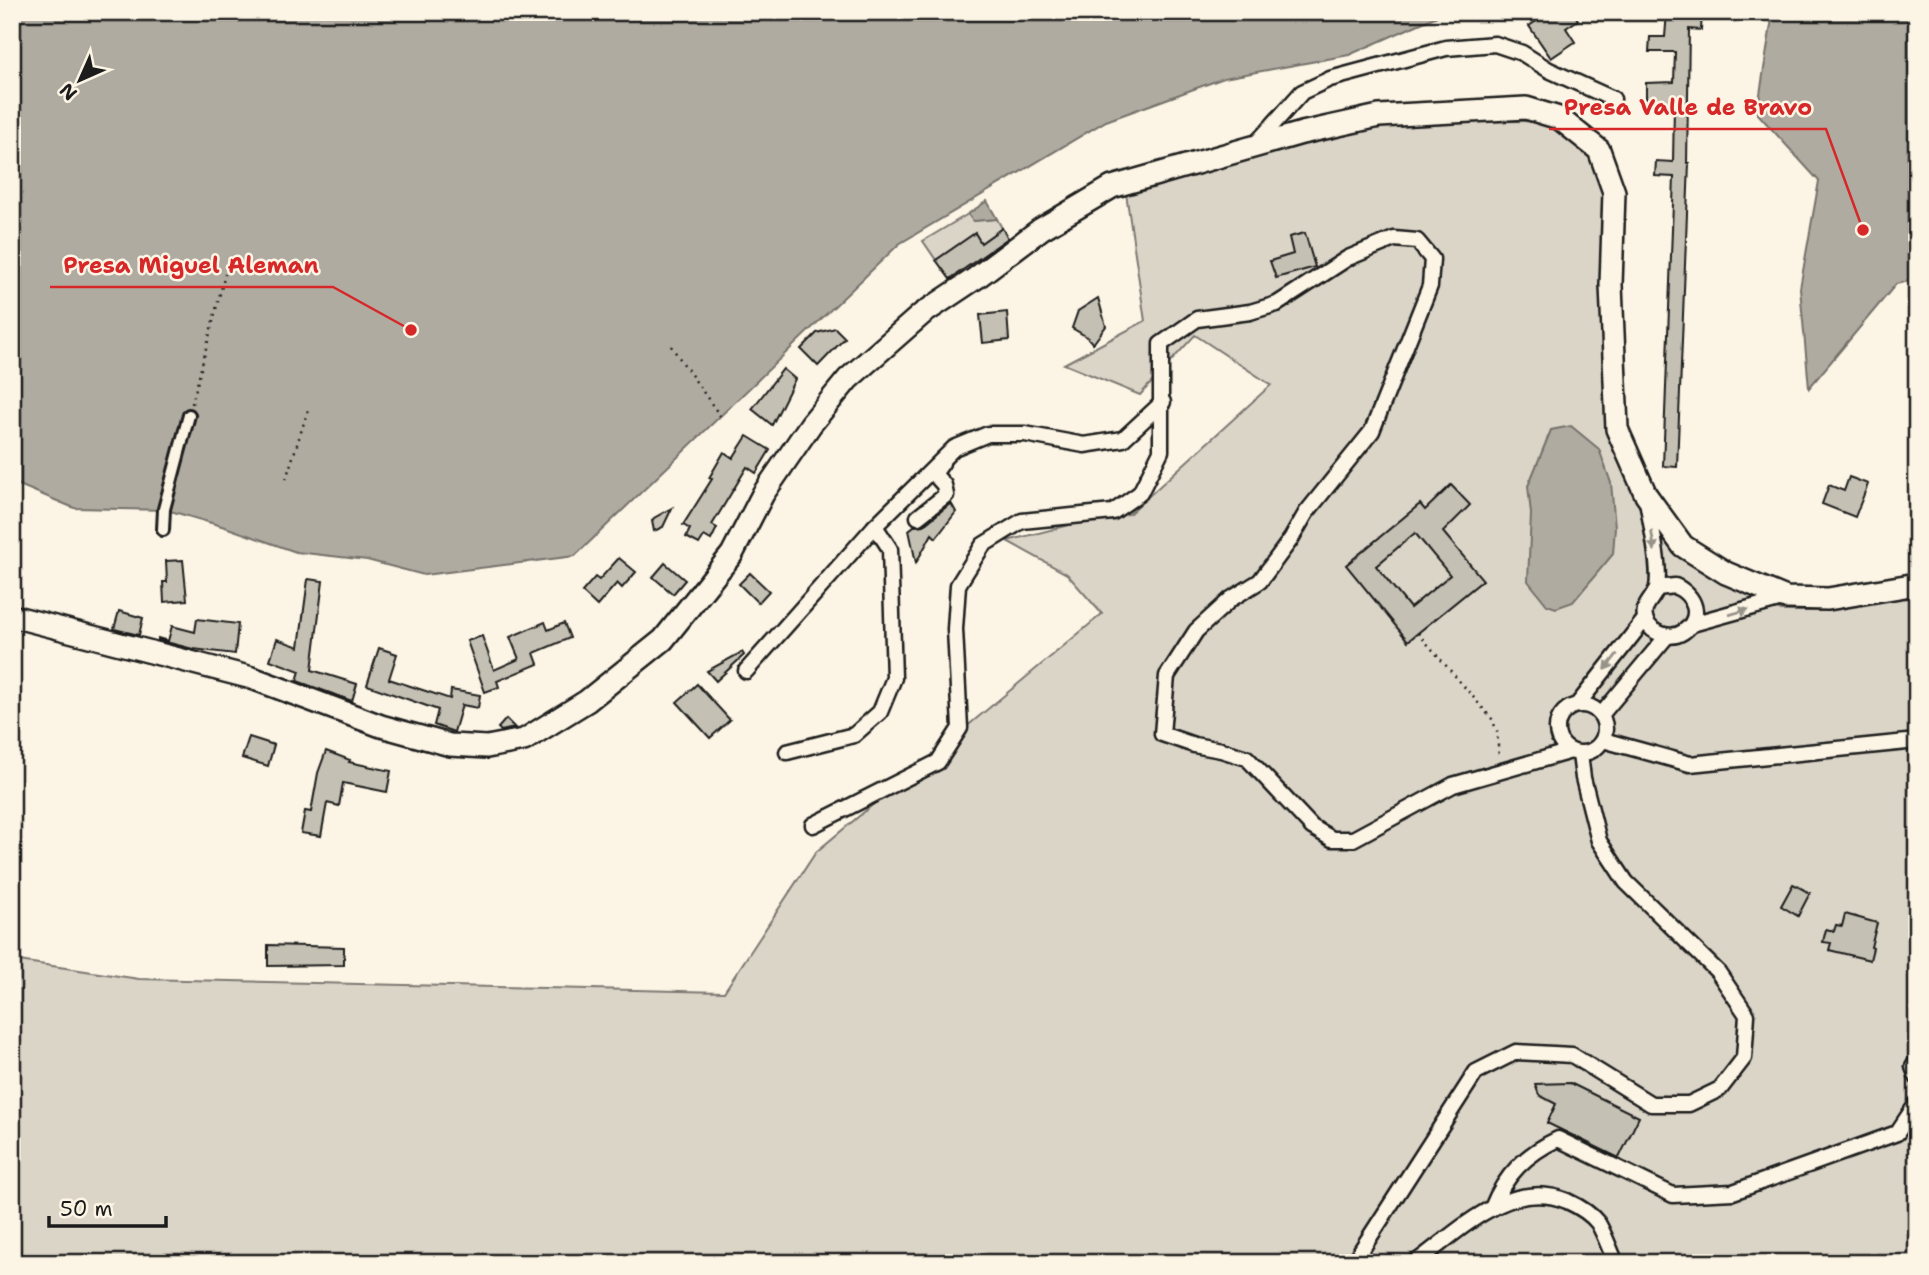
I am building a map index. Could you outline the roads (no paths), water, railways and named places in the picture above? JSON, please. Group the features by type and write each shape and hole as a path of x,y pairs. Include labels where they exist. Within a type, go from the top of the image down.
{"main road":[{"path":"12,616 252,678 382,726 450,745 487,747 524,740 587,701 663,640 732,554 763,494 811,424 848,379 922,314 1041,229 1112,187 1302,133 1379,116 1526,108 1559,117 1600,150 1614,192 1611,285 1617,429 1646,495 1682,546 1727,573 1786,598 1828,599 1917,584"}],"street":[{"path":"1251,149 1301,92 1330,79 1446,48 1495,44 1522,53 1549,70 1613,99"},
{"path":"813,825 938,762 960,728 955,629 958,585 983,545 1021,521 1113,512 1140,493 1161,451 1161,344 1198,319 1250,312 1277,304 1348,258 1394,239 1417,241 1432,259 1430,286 1372,431 1306,513 1291,539 1260,581 1231,599 1196,631 1167,676 1162,734 1247,758 1312,827 1332,839 1353,839 1453,785 1597,748 1606,732 1601,715 1595,708 1577,704"},
{"path":"746,671 875,526 954,448 988,434 1025,434 1084,445 1123,439 1163,402"},
{"path":"163,530 164,509 189,415"},
{"path":"918,517 946,495 944,485 934,474 954,448"},
{"path":"1646,495 1655,550 1657,588 1644,606 1645,619 1658,633 1667,636 1681,634 1692,624 1786,598"},
{"path":"788,752 854,735 880,712 894,678 890,549 875,526"},
{"path":"1657,588 1675,586 1691,596 1695,605 1692,624"},
{"path":"1353,1263 1476,1072 1516,1052 1572,1055 1651,1104 1689,1104 1720,1089 1744,1058 1747,1015 1718,972 1626,882 1599,841 1576,752 1563,745 1558,736 1560,716 1577,704 1645,619"},
{"path":"1601,715 1667,636"},
{"path":"1603,740 1690,764 1917,741"},
{"path":"1917,1061 1913,1067 1917,1077"},
{"path":"1492,1208 1503,1184 1520,1163 1558,1139 1673,1195 1733,1192 1897,1133 1917,1103"},
{"path":"1415,1263 1492,1208 1525,1195 1549,1196 1570,1203 1597,1223 1616,1263"}],"place":[{"name":"Presa Valle de Bravo","path":"1863,230"},
{"name":"Presa Miguel Aleman","path":"411,330"}]}
